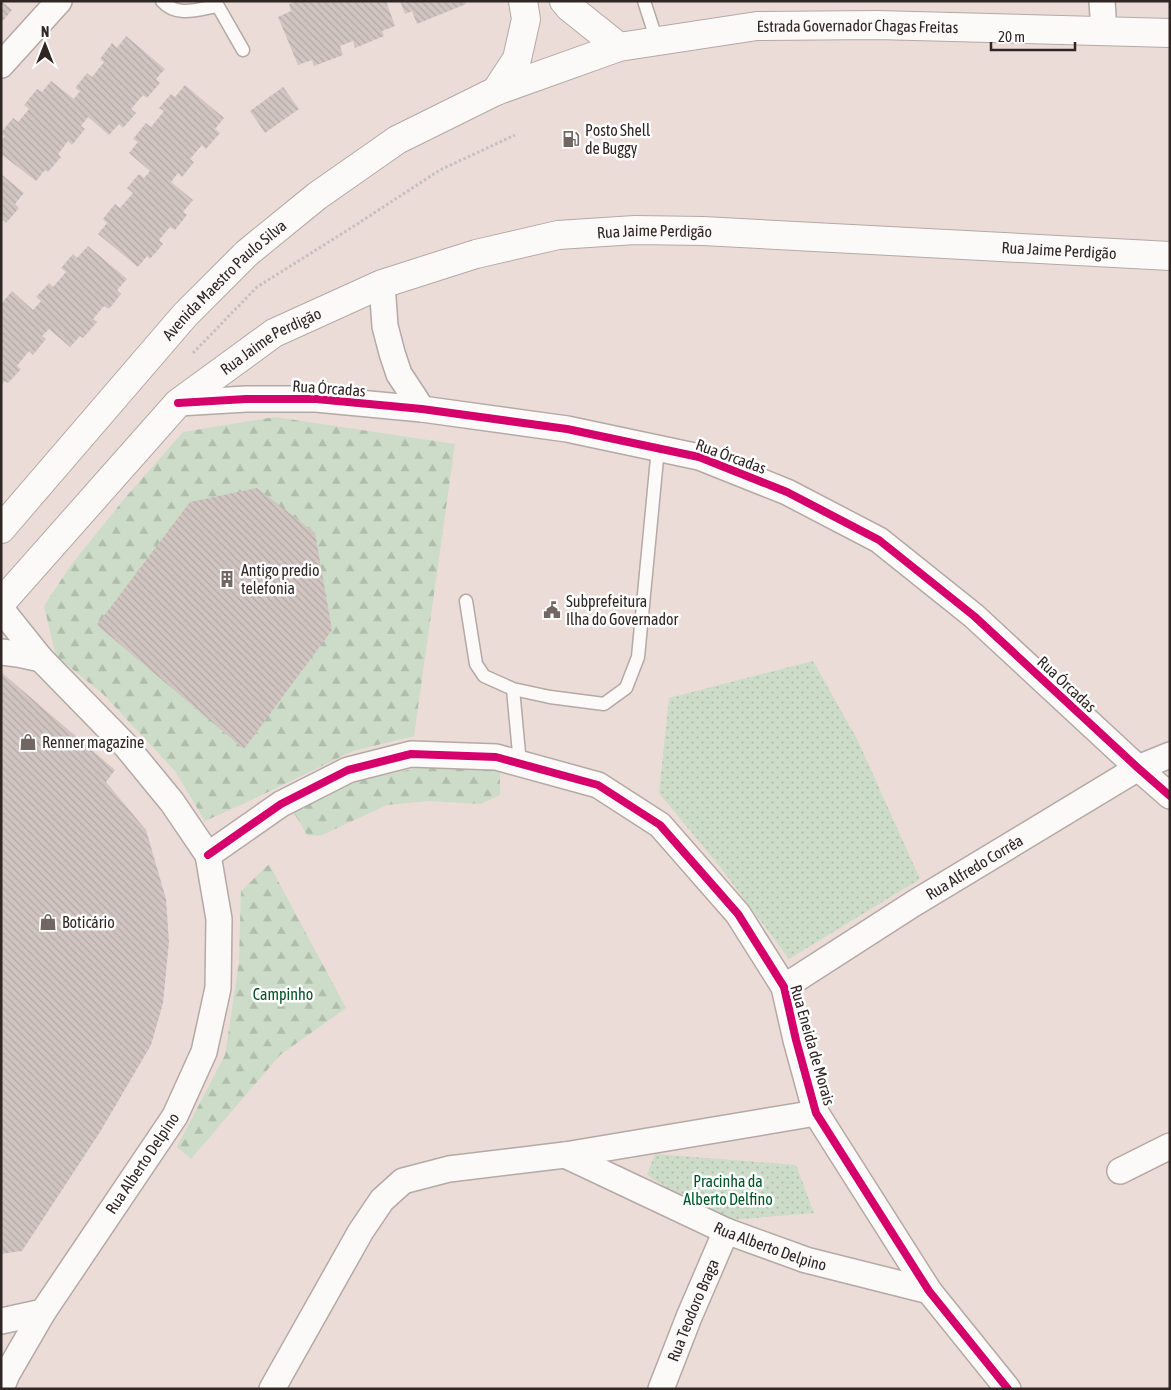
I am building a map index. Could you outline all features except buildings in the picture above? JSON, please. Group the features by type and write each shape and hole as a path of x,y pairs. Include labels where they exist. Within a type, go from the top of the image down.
{"main road":[{"path":"496,91 517,59 526,19 523,1"},
{"path":"564,1 619,48"},
{"name":"Estrada Governador Chagas Freitas","path":"619,48 757,26 877,25 1170,33"},
{"name":"Avenida Maestro Paulo Silva","path":"1,529 185,315 247,253 317,196 397,140 496,91 619,48"},
{"name":"Rua Jaime Perdigão","path":"178,403 274,333 382,284 476,254 558,235 636,230 703,231 1170,256"},
{"path":"1,603 178,403"}],"street":[{"path":"1,65 59,1"},
{"path":"1102,1 1104,32"},
{"path":"382,284 385,326 392,353 399,374 422,409"},
{"name":"Rua Órcadas","path":"178,403 246,398 316,398 422,409 567,429 699,457 787,492 879,540 974,616 1170,796"},
{"path":"1,609 41,659 126,746 172,802 208,855"},
{"path":"1,652 41,659"},
{"name":"Rua Eneida de Morais","path":"208,855 281,804 348,770 411,754 496,757 598,785 660,825 738,914 784,987 816,1113 929,1291 1008,1389"},
{"name":"Rua Alfredo Corrêa","path":"784,987 913,904 1138,768 1170,755"},
{"name":"Rua Alberto Delpino","path":"3,1372 175,1116 204,1052 218,988 219,919 208,855"},
{"path":"272,1389 361,1231 382,1200 403,1181 449,1168 565,1155 816,1113"},
{"path":"1120,1171 1170,1146"},
{"name":"Rua Alberto Delpino","path":"565,1155 726,1231 806,1260 929,1291"},
{"name":"Rua Teodoro Braga","path":"661,1389 689,1316 726,1231"},
{"path":"1,1321 43,1312"}],"lane":[{"path":"162,1 166,5 182,12 216,4 243,50"},
{"path":"644,1 657,42"},
{"path":"466,601 476,664 484,676 513,689 550,697 604,704 626,688 638,658 658,448"},
{"path":"513,689 520,764"}],"green space":[{"path":"275,417 455,444 414,736 353,751 205,821 175,771 103,694 56,656 44,606 71,565 125,498 183,432"},
{"path":"813,661 858,741 920,879 789,959 721,868 659,793 669,698"},
{"path":"485,767 500,772 500,795 481,804 428,801 387,805 320,836 307,835 294,813 306,800 362,780 417,768"},
{"name":"Campinho","path":"269,864 346,1008 280,1055 191,1159 177,1147 225,1055 239,962 241,891"},
{"name":"Pracinha da Alberto Delfino","path":"655,1154 796,1165 814,1213 718,1221 647,1175"}],"cycle path":[{"path":"178,403 246,399 316,399 422,409 567,429 699,457 787,492 879,540 974,616 1170,796"},
{"path":"208,855 281,804 348,770 411,754 496,757 598,785 660,825 738,914 784,987 816,1113 929,1291 1008,1389"}],"place":[{"name":"Posto Shell de Buggy","path":"571,139"},
{"name":"Antigo predio telefonia","path":"227,579"},
{"name":"Subprefeitura Ilha do Governador","path":"552,610"},
{"name":"Renner magazine","path":"28,742"},
{"name":"Boticário","path":"48,922"}]}
